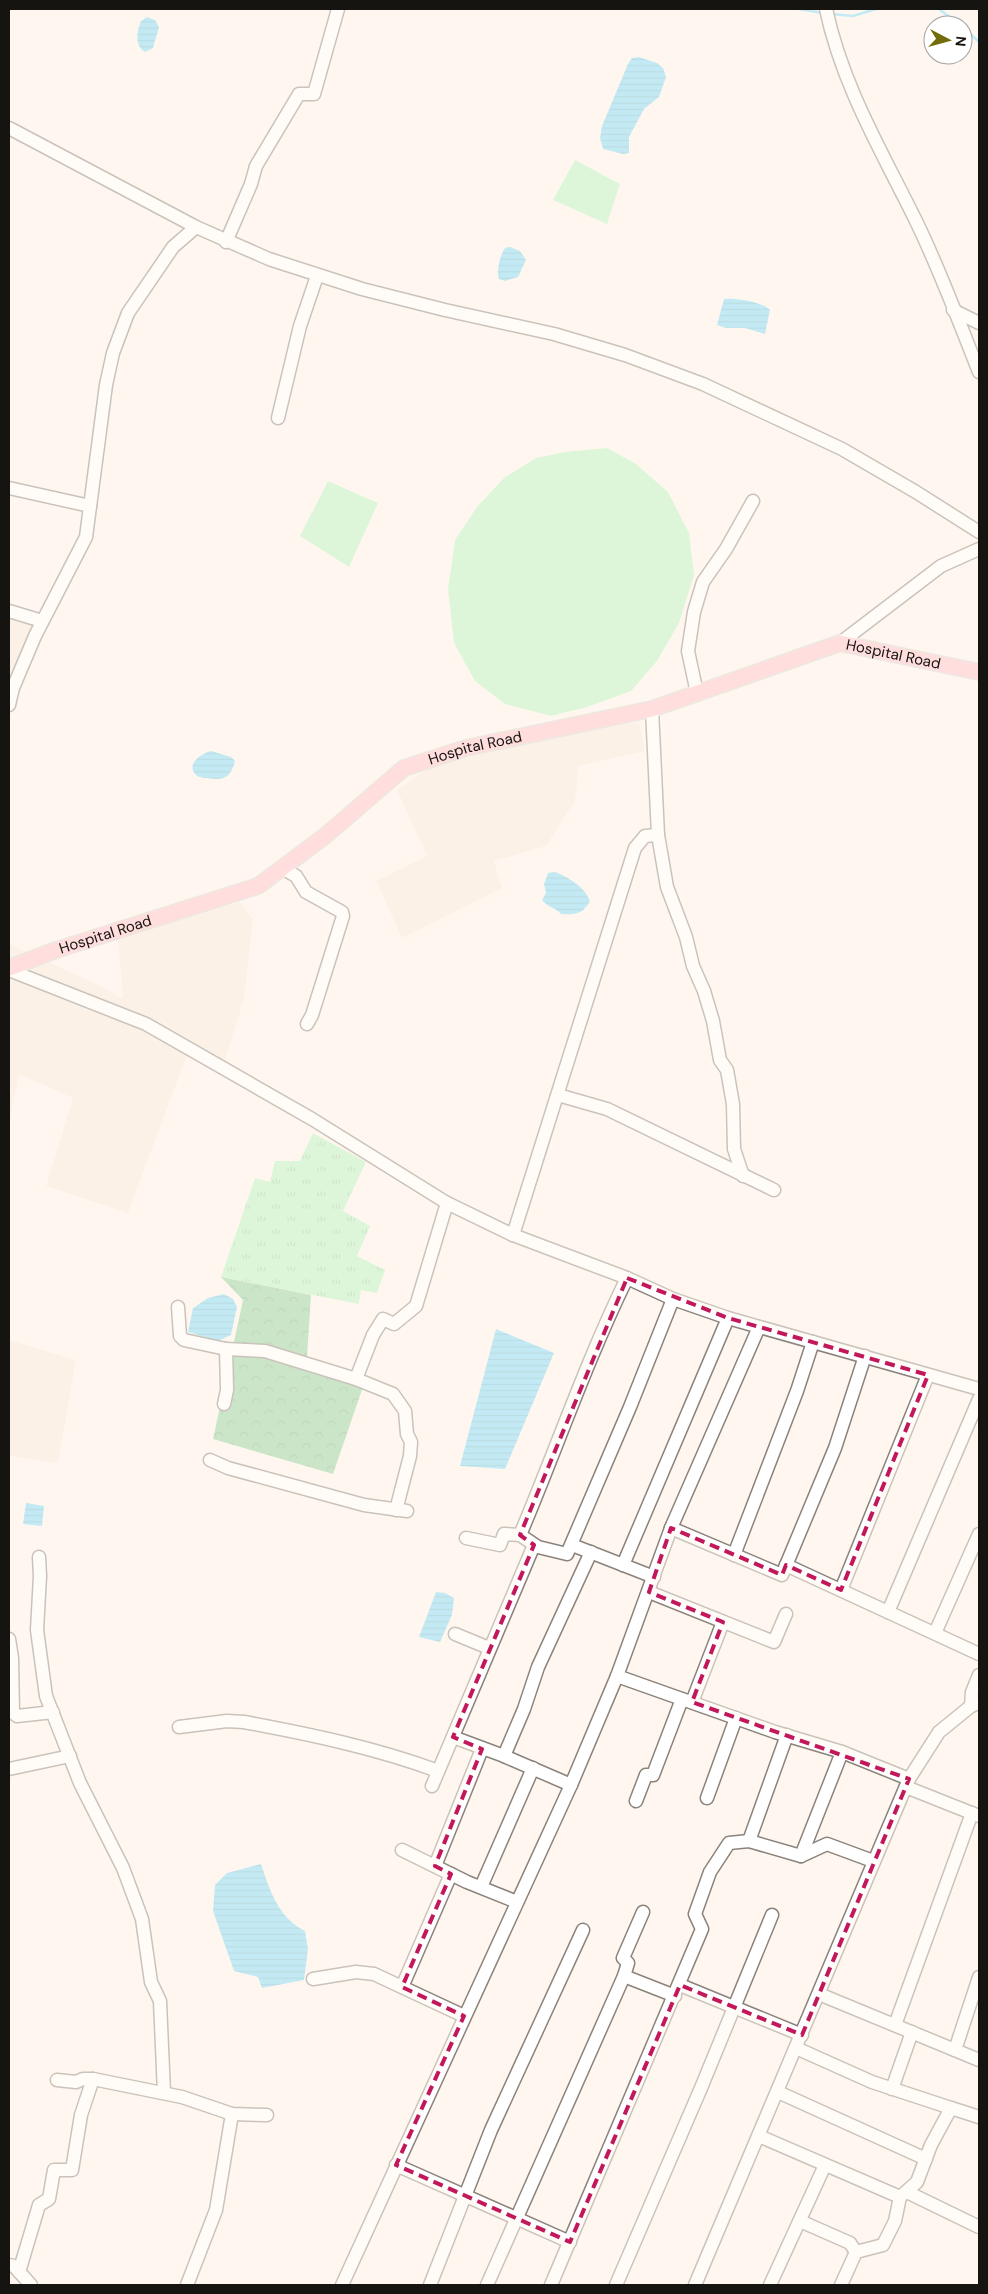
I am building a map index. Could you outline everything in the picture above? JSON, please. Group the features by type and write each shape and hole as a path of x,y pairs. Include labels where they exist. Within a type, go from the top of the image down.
{"main road":[{"name":"Hospital Road","path":"9,969 56,950 258,886 324,836 404,768 466,748 652,709 840,643 979,672"}],"street":[{"path":"226,242 251,184 256,166 299,94 314,94 338,9"},
{"path":"827,14 859,110 917,224 979,372"},
{"path":"9,128 226,242 317,276 445,310 554,334 671,372 768,413 842,449 916,492 979,532"},
{"path":"9,705 13,688 42,621 86,537 106,385 113,353 128,313 173,247 196,227"},
{"path":"278,418 300,326 317,276"},
{"path":"953,310 979,323"},
{"path":"9,488 90,506"},
{"path":"697,693 688,651 694,612 703,582 726,549 752,501"},
{"path":"840,643 941,566 979,549"},
{"path":"9,611 42,621"},
{"path":"652,709 658,835 667,887 686,937 693,966 704,990 713,1021 720,1060 727,1070 733,1104 734,1149 743,1176"},
{"path":"513,1235 635,848 645,836 658,835"},
{"path":"282,868 296,876 306,892 342,912 343,916 312,1015 307,1024"},
{"path":"9,969 146,1024 312,1119 447,1203 513,1235 626,1278 673,1299 728,1318 979,1389"},
{"path":"558,1095 608,1109 774,1190"},
{"path":"356,1380 365,1353 382,1319 394,1324 416,1306 447,1203"},
{"path":"520,1535 589,1360 626,1278"},
{"path":"466,1538 500,1545 504,1534 520,1535 534,1544 567,1554 673,1299"},
{"path":"178,1307 180,1336 184,1340 226,1349 265,1351 393,1394 406,1416 407,1434 411,1442 401,1510 364,1505 228,1468 210,1460"},
{"path":"623,1565 728,1318"},
{"path":"342,2285 571,1785 617,1676 671,1528 759,1327"},
{"path":"734,1555 797,1391 813,1342"},
{"path":"224,1404 227,1390 226,1349"},
{"path":"671,1528 782,1575 835,1448 865,1356"},
{"path":"841,1590 928,1375"},
{"path":"888,1612 979,1399"},
{"path":"935,1633 979,1534"},
{"path":"432,1786 534,1544"},
{"path":"572,1544 654,1577"},
{"path":"504,1756 524,1709 538,1667 591,1552"},
{"path":"39,1557 40,1576 37,1630 46,1696 80,1783 97,1821 123,1868 142,1919 151,1982 160,2001 164,2093"},
{"path":"786,1565 979,1654"},
{"path":"649,1592 774,1642 786,1614"},
{"path":"636,1801 646,1775 653,1775 723,1622"},
{"path":"455,1634 489,1648"},
{"path":"9,1639 12,1658 13,1713 17,1716 53,1712"},
{"path":"695,2285 802,2035 873,1861 908,1783 940,1732 975,1704 972,1692 979,1675"},
{"path":"617,1676 736,1718 842,1752 976,1814 895,2025"},
{"path":"707,1798 736,1718"},
{"path":"179,1727 227,1721 244,1722 340,1742 409,1760 438,1771"},
{"path":"749,1841 787,1735"},
{"path":"453,1737 534,1768 571,1785"},
{"path":"435,1866 482,1748"},
{"path":"801,1856 842,1752"},
{"path":"9,1769 70,1756"},
{"path":"481,1887 534,1768"},
{"path":"551,2285 702,1929 695,1914 710,1872 730,1843 749,1841 801,1856 827,1844 873,1861"},
{"path":"402,1850 451,1874 517,1902"},
{"path":"402,1987 451,1874"},
{"path":"487,2285 624,1976 628,1963 624,1958 643,1912"},
{"path":"616,2285 772,1915"},
{"path":"430,2285 491,2130 582,1930"},
{"path":"313,1979 356,1972 374,1974 464,2016"},
{"path":"624,1976 734,2007 802,2035"},
{"path":"955,2050 979,1977"},
{"path":"819,1994 979,2060"},
{"path":"892,2089 912,2032"},
{"path":"796,2048 872,2082 979,2117"},
{"path":"57,2080 76,2082 83,2079 93,2079 164,2093 232,2114 267,2115"},
{"path":"31,2285 14,2268 38,2205 49,2199 54,2170 72,2170 81,2115 93,2079"},
{"path":"778,2092 926,2159"},
{"path":"856,2252 883,2245 895,2221 904,2195 917,2182 951,2108"},
{"path":"187,2285 216,2210 232,2114"},
{"path":"759,2136 825,2165 904,2195 979,2227"},
{"path":"396,2165 570,2242"},
{"path":"770,2285 825,2165"},
{"path":"800,2221 850,2243 856,2252"},
{"path":"841,2285 856,2252"}],"highlighted area":[{"path":"627,1278 728,1318 928,1375 841,1590 786,1565 782,1575 671,1528 649,1592 723,1622 692,1702 909,1779 802,2035 680,1985 570,2242 396,2165 464,2016 402,1987 451,1874 435,1866 482,1749 453,1737 534,1545 520,1535"}],"shaded area":[{"path":"9,615 35,626 9,689"},
{"path":"639,722 645,751 579,766 575,801 546,846 494,861 502,888 402,938 376,881 427,856 397,790 429,768 509,746"},
{"path":"240,902 253,919 244,999 224,1063 190,1047 128,1213 46,1186 73,1098 19,1074 9,1124 9,944 105,988 123,999 118,939 161,922"},
{"path":"9,1340 76,1360 58,1463 9,1456"}],"green space":[{"path":"575,160 620,184 607,224 553,200"},
{"path":"607,448 636,464 668,492 689,533 694,575 679,623 657,661 631,691 587,707 551,716 505,704 475,681 454,643 448,589 455,540 477,507 504,478 536,458 565,452"},
{"path":"328,481 378,503 349,567 300,536"},
{"path":"313,1133 366,1162 343,1211 370,1226 357,1256 385,1270 377,1293 361,1290 359,1304 221,1277 255,1178 270,1182 275,1161 300,1161"},
{"path":"221,1277 311,1295 307,1357 365,1381 333,1474 213,1439 243,1300"}],"water":[{"path":"147,17 155,20 159,27 153,48 145,52 139,46 138,29 141,21"},
{"path":"639,57 657,63 663,68 666,77 659,97 644,109 629,137 629,153 623,154 603,149 600,138 602,126 628,64 632,58"},
{"path":"510,247 520,251 526,260 518,277 505,281 499,279 498,268 503,251 505,248"},
{"path":"724,299 748,301 770,310 765,334 745,328 726,328 717,325"},
{"path":"211,751 231,757 235,761 229,775 226,777 218,779 202,778 193,771 192,767 196,760 203,754"},
{"path":"555,872 576,883 588,896 590,901 584,909 574,914 561,914 542,900 546,893 544,884 548,873"},
{"path":"224,1294 233,1299 237,1307 231,1335 218,1341 188,1332 193,1308 208,1298"},
{"path":"496,1329 554,1353 505,1469 460,1466"},
{"path":"26,1503 44,1506 42,1526 23,1524"},
{"path":"436,1592 445,1593 454,1598 452,1615 440,1642 419,1637"},
{"path":"261,1864 276,1902 288,1918 305,1931 308,1949 304,1980 262,1988 258,1977 234,1971 213,1911 215,1885 227,1873"}],"waterway":[{"path":"799,9 823,13"},
{"path":"831,14 853,16 876,9"},
{"path":"939,9 947,15"},
{"path":"973,36 979,42"}]}
